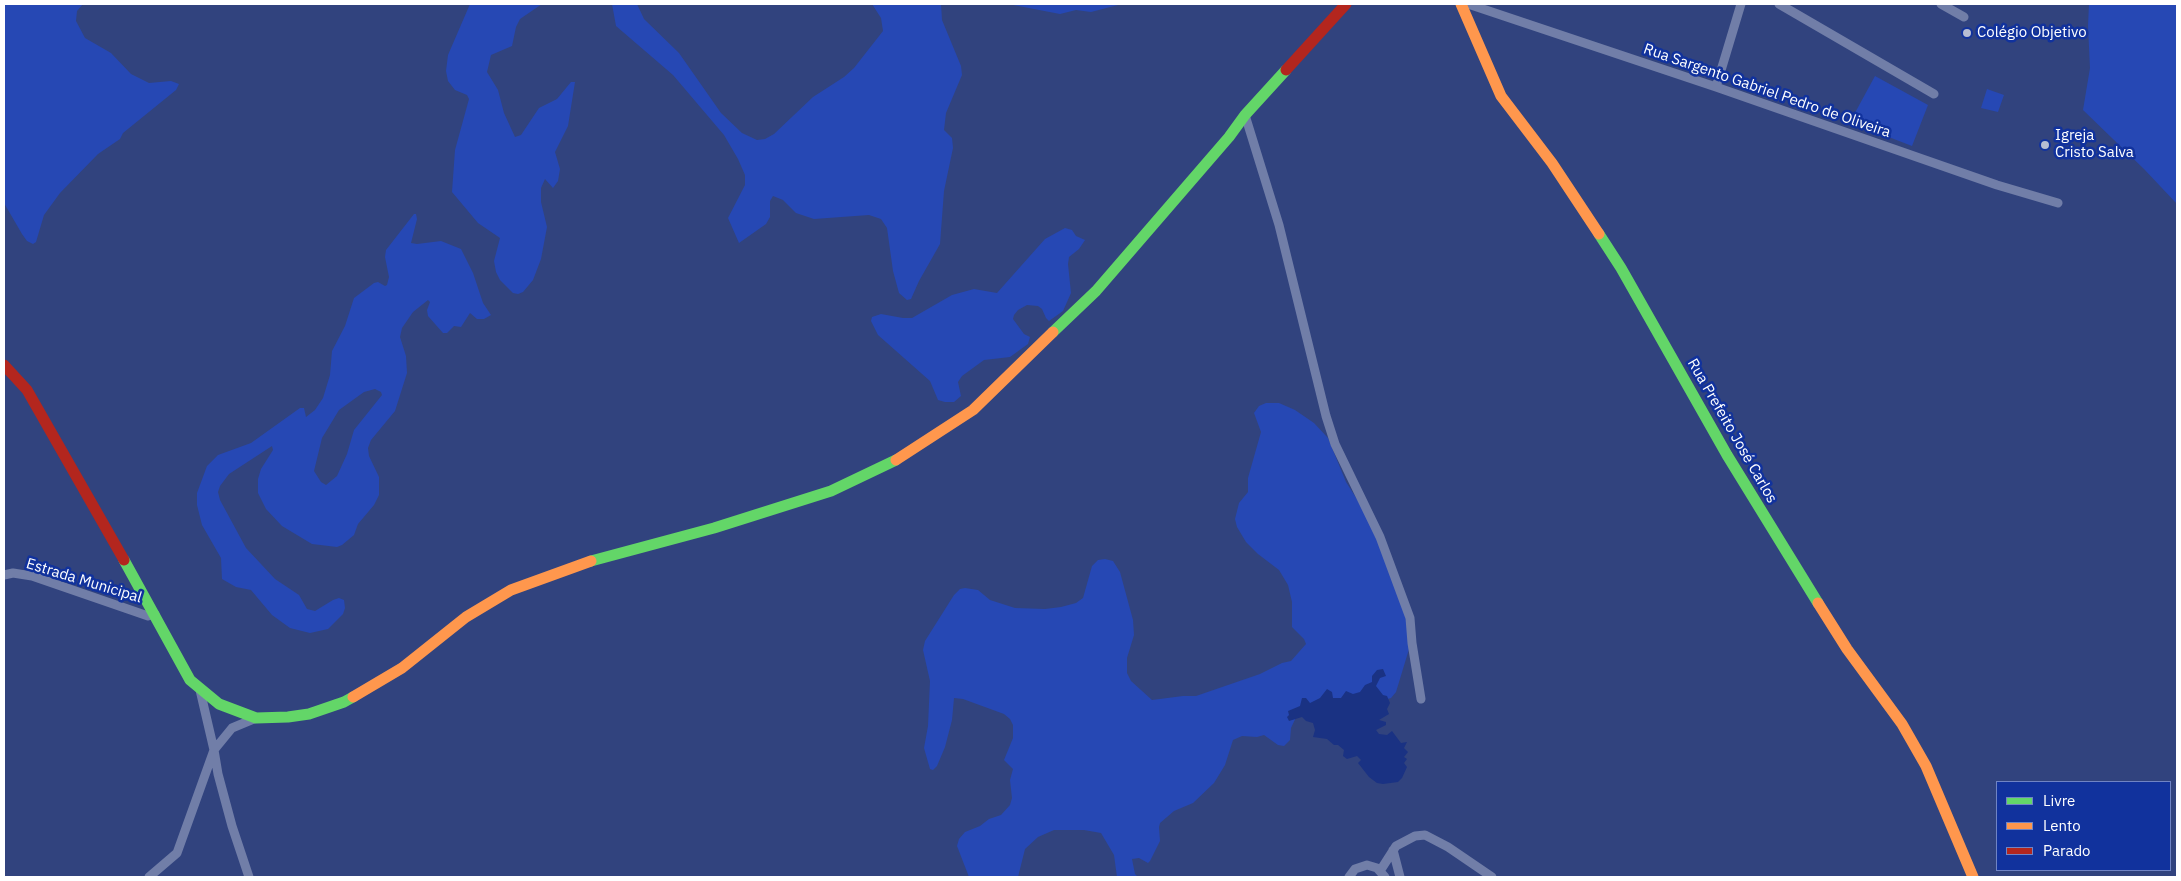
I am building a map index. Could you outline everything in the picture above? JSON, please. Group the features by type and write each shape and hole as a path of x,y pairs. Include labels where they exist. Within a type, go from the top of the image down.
{"street":[{"path":"4,365 27,390 155,614 190,680 219,704 238,713 256,718 288,718 309,714 344,702 402,668 466,618 511,590 586,562 714,528 831,491 893,462 973,410 1096,291 1229,137 1245,115 1346,4"},
{"name":"Rua Prefeito José Carlos","path":"1461,4 1501,96 1552,163 1621,268 1732,463 1847,649 1902,724 1921,757 1947,812 1973,877"},
{"name":"Rua Sargento Gabriel Pedro de Oliveira","path":"1468,4 1716,87 1997,185 2058,204"},
{"path":"1716,87 1741,4"},
{"path":"1779,4 1934,94"},
{"path":"1941,4 1964,17"},
{"path":"1245,115 1279,225 1334,444 1380,537 1410,618 1421,699"},
{"name":"Estrada Municipal","path":"4,575 12,573 32,576 148,616 155,614"},
{"path":"200,690 218,774 232,826 249,877"},
{"path":"149,877 177,853 214,750 232,728 256,718"},
{"path":"1349,877 1355,869 1361,866 1374,867 1382,874 1393,850 1405,840 1425,835 1492,877"},
{"path":"1393,850 1400,877"}],"shaded area":[{"path":"4,4 83,4 77,11 76,21 85,38 111,53 131,74 149,83 171,81 179,84 176,90 123,133 120,139 98,154 60,193 44,215 36,242 33,244 27,241 22,234 4,203"},
{"path":"470,4 542,4 520,19 516,27 512,46 491,55 487,72 498,90 504,113 515,137 521,135 539,108 557,99 571,82 575,82 568,126 555,152 560,169 558,181 553,188 545,179 541,188 541,202 547,227 541,259 533,280 523,292 518,294 513,293 500,280 496,272 494,261 500,238 478,223 452,192 455,150 469,99 467,95 455,90 448,81 446,71 448,55"},
{"path":"612,4 637,4 644,19 679,53 721,113 742,133 757,140 765,139 774,134 813,97 844,77 854,68 883,31 881,18 872,4 941,4 942,20 961,66 962,75 946,113 944,130 952,138 953,148 944,191 940,244 911,299 907,300 899,293 893,271 887,228 881,219 869,215 814,219 796,213 783,200 773,196 770,201 770,217 766,224 739,243 728,218 745,185 745,175 738,159 724,135 673,75 616,26"},
{"path":"1008,4 1122,4 1091,12 1076,10 1060,14"},
{"path":"2089,4 2177,4 2177,204 2083,110 2090,68"},
{"path":"1875,76 1928,105 1912,146 1850,122"},
{"path":"1987,89 2004,95 1998,112 1981,108"},
{"path":"414,214 416,214 417,219 411,243 441,241 461,249 473,273 483,303 491,315 484,319 477,319 470,313 461,327 454,326 447,333 443,333 428,316 427,310 430,302 428,300 413,312 402,328 400,337 406,356 407,373 395,411 371,440 368,448 369,456 379,477 379,495 374,505 358,524 354,535 337,547 312,544 282,526 266,509 258,493 258,479 261,469 273,450 272,446 229,474 218,492 220,500 246,548 275,579 299,595 307,609 315,611 333,600 339,598 344,600 345,608 343,614 328,629 310,633 290,628 272,615 251,590 236,587 222,579 221,558 202,525 197,505 197,493 207,466 218,455 251,443 300,408 304,408 306,417 315,410 323,398 330,375 332,351 345,326 354,298 374,283 378,282 385,286 387,285 389,277 385,257 386,250","holes":["375,389 381,392 382,395 354,430 347,454 337,476 326,485 321,482 314,471 322,438 339,410 364,392"]},
{"path":"1065,228 1072,230 1076,236 1085,240 1079,249 1069,257 1071,293 1063,311 1049,321 1038,306 1027,305 1018,310 1013,319 1024,334 1030,337 1028,344 1010,357 984,360 962,376 958,382 961,396 954,402 938,400 930,381 878,335 871,321 872,317 881,314 912,318 952,295 974,289 997,293 1045,239"},
{"path":"1266,403 1279,403 1295,410 1314,423 1328,438 1346,482 1369,518 1413,636 1396,692 1391,698 1384,700 1298,713 1291,728 1290,740 1284,746 1278,745 1264,735 1257,737 1242,736 1233,740 1225,765 1214,783 1193,803 1174,811 1160,823 1160,841 1150,861 1148,863 1139,858 1132,859 1135,874 1138,877 1117,877 1114,855 1101,833 1084,830 1054,830 1038,837 1025,849 1018,877 969,877 957,846 959,839 965,832 980,826 989,819 1001,815 1010,805 1012,798 1010,780 1013,769 1004,760 1013,738 1013,725 1004,714 963,699 954,698 952,720 945,747 937,766 933,770 930,769 924,748 928,726 930,681 923,650 925,641 954,595 960,589 978,590 990,600 1015,608 1045,609 1061,607 1076,603 1083,598 1092,566 1098,560 1105,559 1113,561 1120,572 1133,620 1134,635 1127,658 1127,673 1131,681 1152,700 1196,696 1291,661 1306,644 1304,639 1292,627 1292,602 1288,585 1279,570 1246,542 1237,527 1235,519 1239,503 1248,492 1248,478 1261,432 1254,413 1259,406"},
{"path":"1383,669 1386,676 1380,678 1376,686 1383,695 1387,696 1390,703 1387,709 1389,714 1379,720 1386,722 1386,725 1376,730 1379,734 1387,735 1392,731 1401,743 1407,742 1404,748 1408,752 1404,757 1407,759 1404,763 1407,767 1402,778 1398,782 1383,784 1377,783 1369,777 1358,763 1361,760 1357,756 1347,759 1343,756 1344,750 1338,745 1334,745 1327,739 1313,737 1315,730 1313,723 1306,721 1302,717 1289,721 1287,717 1289,715 1288,711 1300,706 1302,698 1306,698 1310,703 1320,698 1327,689 1332,692 1333,698 1341,698 1346,691 1353,694 1360,692 1365,685 1372,682 1372,676 1377,670"}],"traffic: fast":[{"path":"1053,332 1096,291 1229,137 1245,115 1286,70"},
{"path":"1599,234 1621,268 1727,455 1818,603"},
{"path":"591,561 714,528 831,491 896,460"},
{"path":"124,560 190,680 219,704 256,718 288,717 309,714 353,697"}],"traffic: slow":[{"path":"1461,4 1501,96 1552,163 1599,234"},
{"path":"896,460 973,410 1053,332"},
{"path":"353,697 402,668 466,617 511,590 591,561"},
{"path":"1818,603 1847,649 1902,724 1926,766 1973,877"}],"traffic: jam":[{"path":"1286,70 1346,4"},
{"path":"4,365 27,390 124,560"}],"place":[{"name":"Colégio Objetivo","path":"1967,33"},
{"name":"Igreja Cristo Salva","path":"2045,145"}]}
